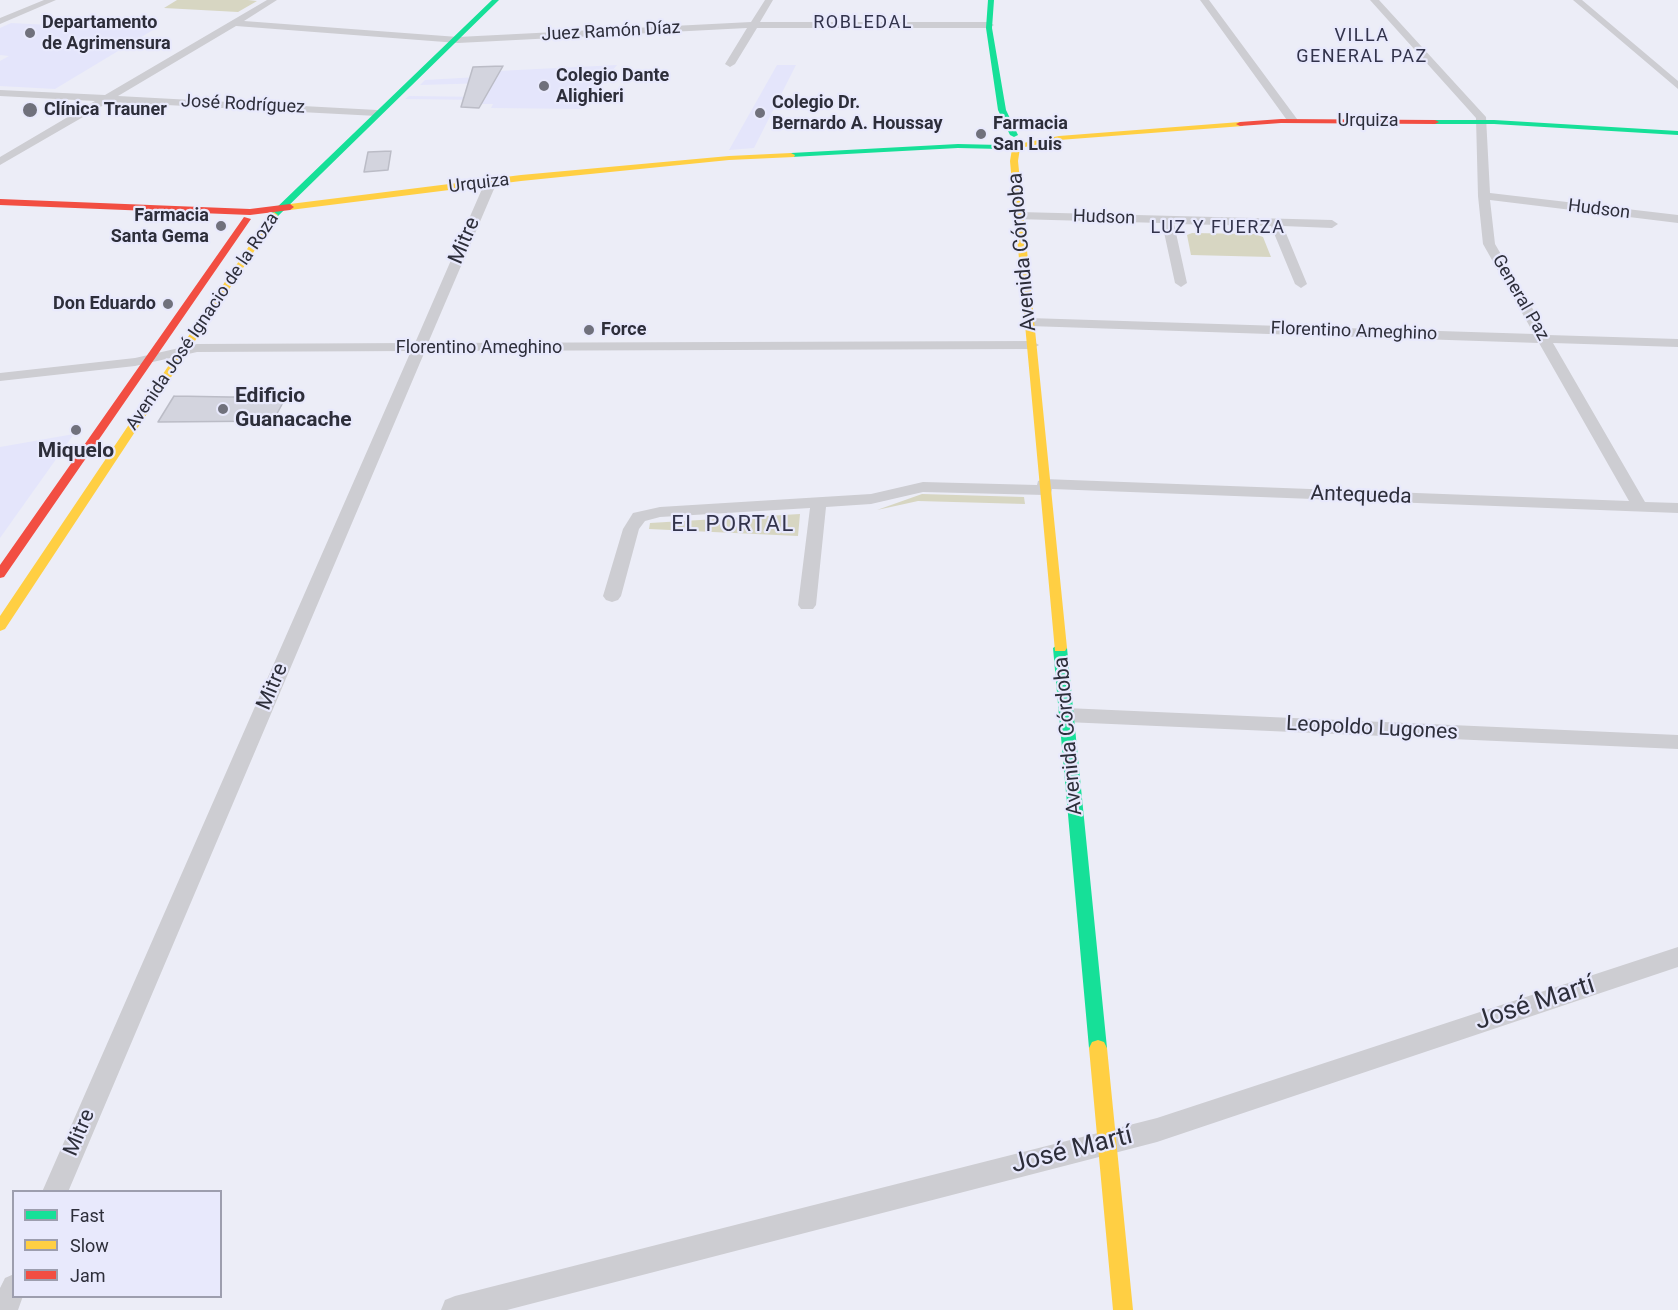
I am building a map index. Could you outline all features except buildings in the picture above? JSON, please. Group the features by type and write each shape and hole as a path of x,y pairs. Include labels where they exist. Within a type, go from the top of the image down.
{"main road":[{"path":"417,55 477,0"},
{"name":"Avenida Córdoba","path":"991,0 989,25 1002,110 1014,161 1123,1310"},
{"name":"Avenida José Ignacio de la Roza","path":"0,626 278,209 493,1"},
{"path":"453,40 454,29 463,20 457,18"},
{"path":"339,128 374,95"},
{"name":"Urquiza","path":"0,202 252,212 491,182 729,158 958,146 1293,121 1482,122 1678,133"},
{"path":"278,209 283,190 303,170"},
{"name":"Avenida José Ignacio de la Roza","path":"0,574 252,212 267,194"}],"street":[{"path":"0,21 52,0"},
{"path":"0,162 273,0"},
{"path":"730,64 769,0"},
{"path":"1204,0 1293,121"},
{"path":"1374,0 1481,117 1482,122"},
{"path":"1577,0 1678,86"},
{"name":"Juez Ramón Díaz","path":"234,23 453,40 753,25 989,25"},
{"name":"José Rodríguez","path":"0,93 377,113"},
{"name":"General Paz","path":"1482,122 1484,196 1489,243 1640,506"},
{"name":"Mitre","path":"55,1190 491,182"},
{"name":"Hudson","path":"1484,196 1678,219"},
{"name":"Hudson","path":"1019,216 1332,224"},
{"path":"1167,220 1181,283"},
{"path":"1276,223 1301,284"},
{"name":"Florentino Ameghino","path":"1029,322 1678,343"},
{"name":"Florentino Ameghino","path":"0,377 150,359 197,348 1032,345"},
{"name":"Antequeda","path":"612,596 631,529 639,517 660,512 871,499 923,488 1045,487 1678,508"},
{"path":"807,605 818,503"},
{"name":"Leopoldo Lugones","path":"1066,715 1678,742"},
{"name":"José Martí","path":"455,1310 1157,1131 1678,957"},
{"path":"4,1310 12,1292"}],"shaded area":[{"path":"11,23 153,30 55,89 0,86 0,61 9,56 0,55 0,28"},
{"name":"Colegio Dante Alighieri","path":"617,65 581,109 491,108 493,104 481,104 482,100 405,99 409,96 485,97 488,83 420,85 425,80 496,76 498,71"},
{"name":"Colegio Dr. Bernardo A. Houssay","path":"777,65 796,65 754,148 729,150"},
{"path":"74,434 0,538 0,447"}],"green space":[{"path":"177,0 257,1 238,12 164,8"},
{"path":"1192,233 1255,234 1263,237 1271,257 1191,255 1187,235"},
{"path":"922,494 1024,497 1025,504 918,501 877,510"},
{"path":"800,514 798,536 649,529 650,523"}],"traffic: fast":[{"path":"274,215 496,0"},
{"path":"991,0 989,28 1002,110 1014,135"},
{"path":"1435,122 1494,122 1678,133"},
{"path":"791,155 958,146 1000,147"},
{"path":"1060,648 1098,1048"}],"traffic: slow":[{"path":"998,146 1013,147 1059,138 1240,124"},
{"path":"1016,147 1014,161 1060,648"},
{"path":"290,207 521,178 729,158 791,155"},
{"path":"0,626 274,215"},
{"path":"1098,1048 1123,1310"}],"traffic: jam":[{"path":"1240,124 1281,121 1435,122"},
{"path":"0,202 250,212 290,207"},
{"path":"0,574 247,219"}],"place":[{"name":"Departamento de Agrimensura","path":"30,33"},
{"name":"Colegio Dante Alighieri","path":"544,86"},
{"name":"Clínica Trauner","path":"30,110"},
{"name":"Colegio Dr. Bernardo A. Houssay","path":"760,113"},
{"name":"Farmacia San Luis","path":"981,134"},
{"name":"Farmacia Santa Gema","path":"221,226"},
{"name":"Don Eduardo","path":"168,304"},
{"name":"Force","path":"589,330"},
{"name":"Edificio Guanacache","path":"223,409"},
{"name":"Miquelo","path":"76,430"}],"district":[{"name":"ROBLEDAL","path":"863,23"},
{"name":"VILLA GENERAL PAZ","path":"1362,46"},
{"name":"LUZ Y FUERZA","path":"1218,228"},
{"name":"EL PORTAL","path":"733,525"}]}
